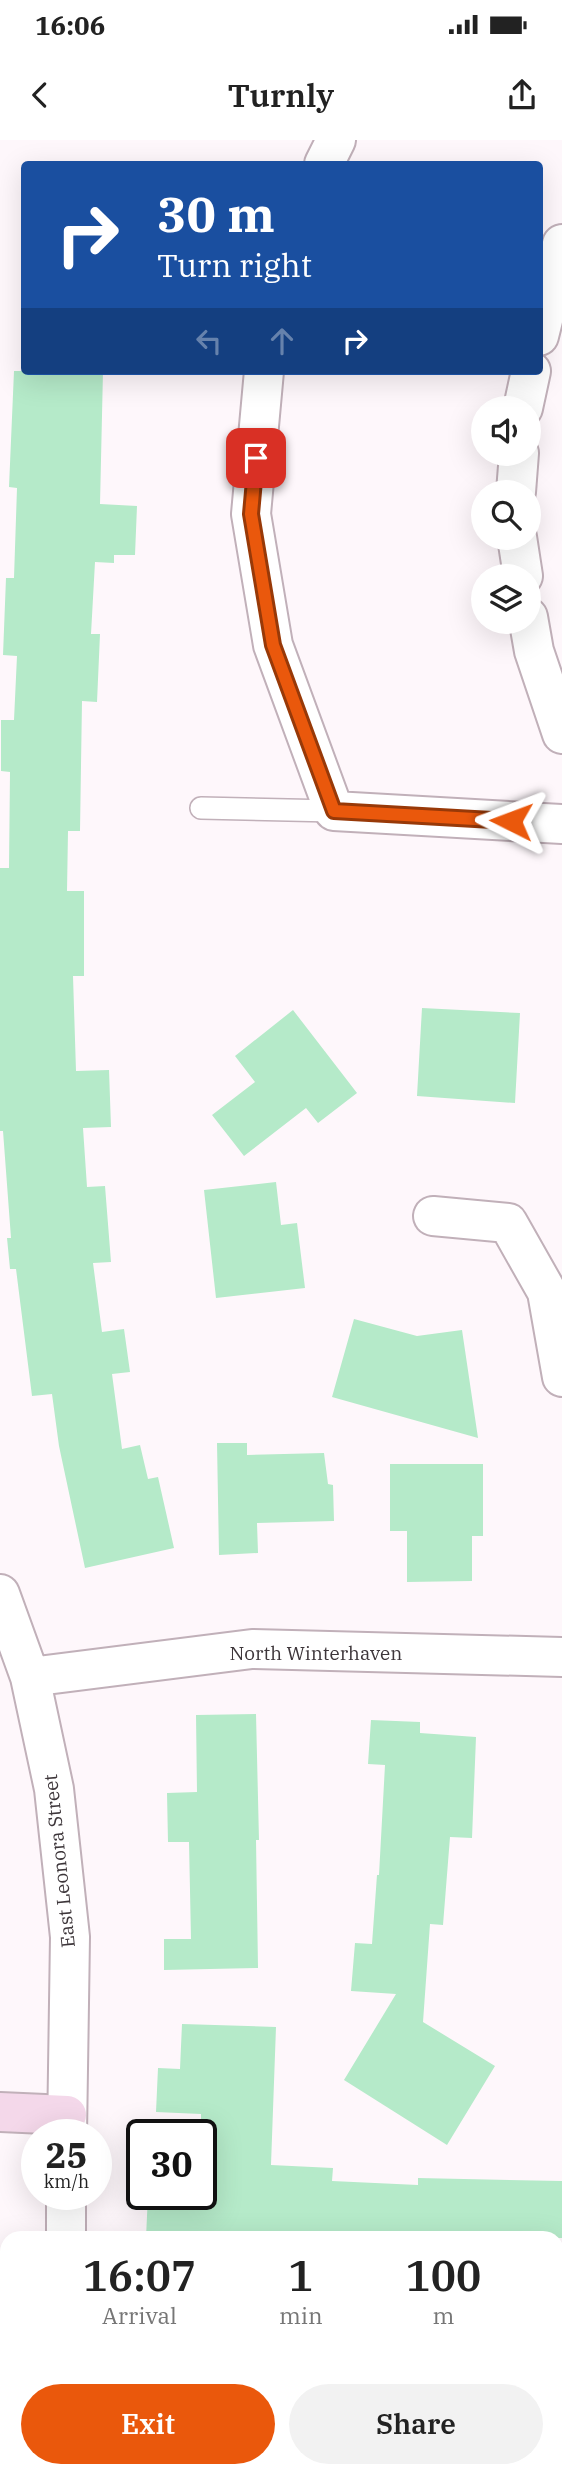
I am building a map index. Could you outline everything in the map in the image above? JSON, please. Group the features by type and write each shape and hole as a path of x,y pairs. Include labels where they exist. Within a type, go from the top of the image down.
{"street":[{"path":"326,161 336,140"},
{"path":"543,320 562,244"},
{"path":"264,375 251,514 273,645 334,811 562,824"},
{"path":"526,396 530,375"},
{"path":"531,634 534,651 562,734"},
{"path":"433,1216 508,1223 547,1292 562,1377"},
{"name":"East Leonora Street","path":"0,1594 30,1677 54,1789 70,1937 67,2119"},
{"name":"North Winterhaven","path":"30,1677 253,1648 562,1657"},
{"path":"0,2112 36,2119"},
{"path":"66,2210 66,2231"}],"lane":[{"path":"201,808 334,811"}],"building":[{"path":"14,371 21,371 21,375 103,375 100,504 137,506 135,555 114,555 114,563 95,562 91,634 100,634 97,702 82,701 80,831 68,831 67,891 84,891 84,976 73,976 76,1071 109,1070 111,1127 83,1128 87,1187 105,1186 111,1262 93,1263 102,1332 124,1329 130,1372 112,1374 122,1449 140,1445 148,1479 158,1477 174,1548 85,1568 59,1446 52,1394 32,1396 16,1269 10,1269 7,1238 11,1238 3,1131 0,1131 0,868 9,868 10,772 1,771 1,720 14,720 17,656 3,655 6,578 14,578 17,488 9,487"},
{"path":"422,1008 520,1013 515,1103 417,1096"},
{"path":"293,1010 357,1093 318,1123 306,1108 244,1156 212,1115 255,1082 235,1056"},
{"path":"276,1182 281,1225 297,1223 305,1288 216,1298 204,1190"},
{"path":"354,1319 417,1336 462,1330 478,1438 332,1397"},
{"path":"217,1443 247,1443 247,1455 324,1453 328,1484 333,1485 334,1521 257,1523 258,1553 219,1555"},
{"path":"390,1464 483,1464 483,1536 472,1536 472,1581 407,1582 407,1531 390,1531"},
{"path":"256,1714 258,1968 164,1970 164,1939 191,1939 189,1842 168,1842 167,1793 197,1792 196,1715"},
{"path":"371,1720 420,1722 420,1733 476,1737 472,1838 450,1837 443,1925 430,1924 423,2022 495,2066 447,2145 344,2080 396,1994 351,1991 355,1943 372,1944 379,1875 385,1765 368,1764"},
{"path":"182,2024 276,2027 271,2165 333,2168 332,2181 418,2185 418,2178 562,2181 562,2231 146,2231 147,2210 217,2210 217,2119 201,2119 201,2114 156,2112 158,2068 180,2069"}],"route":[{"path":"256,458 251,514 273,645 334,811 511,821"}]}
